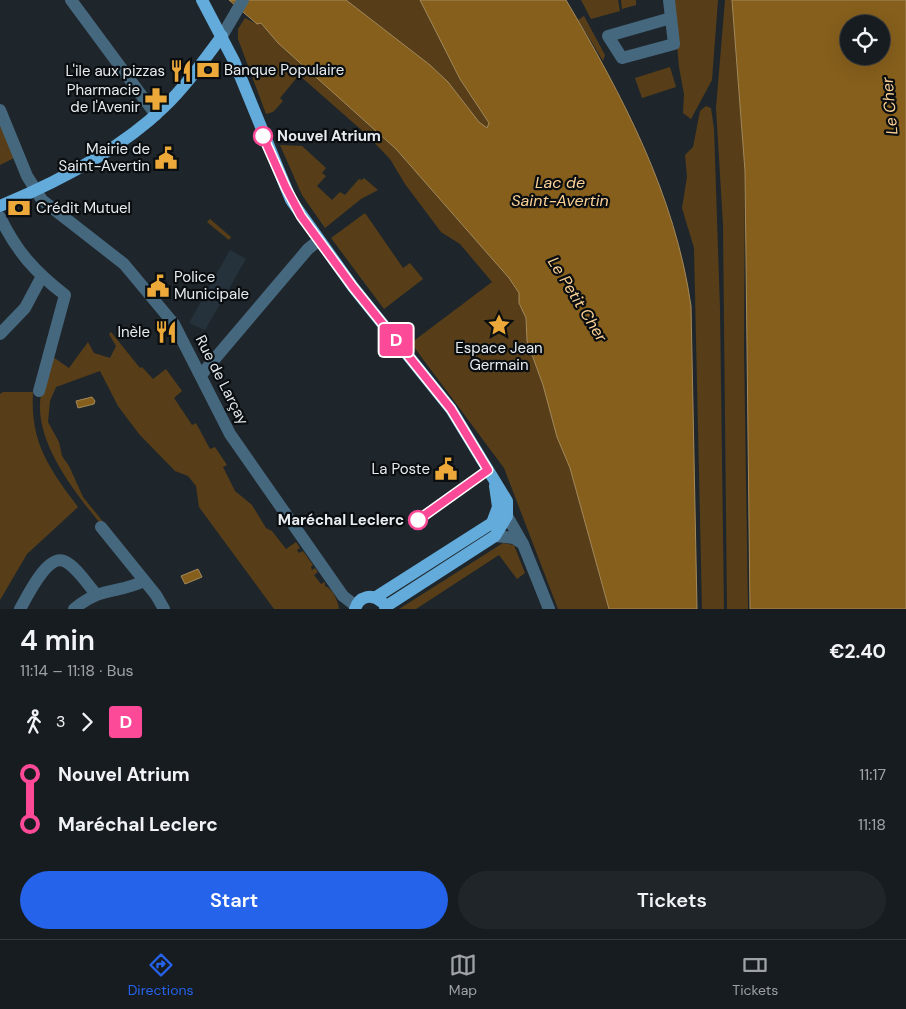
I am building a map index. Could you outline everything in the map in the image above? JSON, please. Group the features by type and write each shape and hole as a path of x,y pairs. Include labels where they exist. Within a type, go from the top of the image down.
{"main road":[{"path":"202,0 222,36 288,194 318,241 451,409 507,501 508,516 495,536 385,608 376,597"},
{"path":"0,206 35,192 74,172 156,115 205,59 222,36"},
{"path":"356,607 366,597 376,597 492,523 497,514 498,499 492,476"}],"street":[{"path":"71,0 156,115"},
{"path":"669,0 674,44 622,58 608,36 671,18"},
{"path":"222,36 241,3"},
{"path":"0,110 35,192"},
{"name":"Rue de Larçay","path":"35,192 51,208 124,264 174,324 230,434 344,596 356,607"},
{"path":"0,217 9,236 26,262 66,295 39,391"},
{"path":"201,375 308,249 318,241"},
{"path":"0,334 25,308 42,276"},
{"path":"508,516 524,544 549,609"},
{"path":"101,527 164,609"},
{"path":"495,536 514,538 524,544"},
{"path":"20,609 45,568 56,560 66,562 96,594"},
{"path":"74,609 96,594 144,581"}],"shaded area":[{"path":"346,0 420,0 460,79 489,123 489,127 485,127 479,122 448,82 430,65"},
{"path":"581,0 618,0 620,11 591,19"},
{"path":"621,0 636,0 636,5 622,9"},
{"path":"673,0 718,0 712,80 691,119 683,113 684,94 679,67"},
{"path":"725,0 732,0 745,171 744,350 748,609 727,609 723,225 716,108"},
{"path":"584,16 605,55 603,61 578,20"},
{"path":"245,18 257,24 261,23 278,43 396,149 509,278 519,293 519,303 526,318 527,341 543,385 557,437 570,468 609,609 558,609 504,468 411,343 492,282 460,244 441,232 405,184 390,159 366,134 299,75 280,98 283,101 273,112 266,114 238,39 238,29"},
{"path":"670,67 676,87 642,98 635,78"},
{"path":"706,106 711,108 714,129 720,309 724,609 702,609 694,248 682,208 687,177 685,155 693,147 700,111"},
{"path":"0,125 14,158 0,165"},
{"path":"280,145 302,146 326,168 322,173 326,176 317,186 332,200 340,192 345,195 359,179 362,180 364,178 378,190 361,199 325,228 302,195"},
{"path":"365,213 403,268 410,263 423,279 384,309 331,238"},
{"path":"210,219 231,237 229,240 207,222"},
{"path":"230,250 246,259 205,330 189,323"},
{"path":"111,332 140,368 142,367 153,379 166,369 182,391 174,398 192,425 196,423 210,449 215,447 227,465 223,467 235,491 252,505 266,528 272,531 286,549 296,542 300,548 297,550 299,553 303,551 313,565 311,567 312,570 315,568 318,572 314,575 321,584 325,582 325,586 334,595 339,609 274,609 199,507 196,486 188,476 175,471 139,434 118,406 100,371 56,387 50,401 48,422 59,442 62,456 69,466 83,497 108,528 105,529 95,517 73,488 54,457 42,425 40,402 44,382 53,357 69,368 88,342 94,353 110,358 116,346 109,334"},
{"path":"3,392 33,392 33,410 38,441 50,467 78,507 27,554 0,600 0,394"},
{"path":"503,543 514,545 525,573 517,579 499,555 416,609 399,609"}],"water":[{"name":"Lac de Saint-Avertin","path":"229,0 346,0 430,65 448,82 479,122 487,128 489,123 460,79 420,0 566,0 607,72 644,147 673,224 683,265 691,306 697,609 609,609 570,468 557,437 543,385 527,341 526,318 519,303 519,293 509,278 396,149 278,43 261,23 257,24"},
{"name":"Le Cher","path":"732,0 906,0 906,609 750,609 745,171"},
{"path":"92,397 95,401 94,404 78,408 76,401"},
{"path":"198,569 202,577 185,584 181,576"}],"bus line":[{"name":"D","path":"263,136 286,188 301,216 353,287 440,394 471,440 488,470 418,520"}],"place":[{"name":"Banque Populaire","path":"208,70"},
{"name":"L'ile aux pizzas","path":"181,71"},
{"name":"Pharmacie de l'Avenir","path":"156,99"},
{"name":"Nouvel Atrium","path":"263,136"},
{"name":"Mairie de Saint-Avertin","path":"166,158"},
{"name":"Crédit Mutuel","path":"19,208"},
{"name":"Police Municipale","path":"158,286"},
{"name":"Espace Jean Germain","path":"499,325"},
{"name":"Inèle","path":"166,332"},
{"name":"La Poste","path":"446,469"},
{"name":"Maréchal Leclerc","path":"418,520"}],"water label":[{"name":"Le Petit Cher","path":"578,299"}]}
